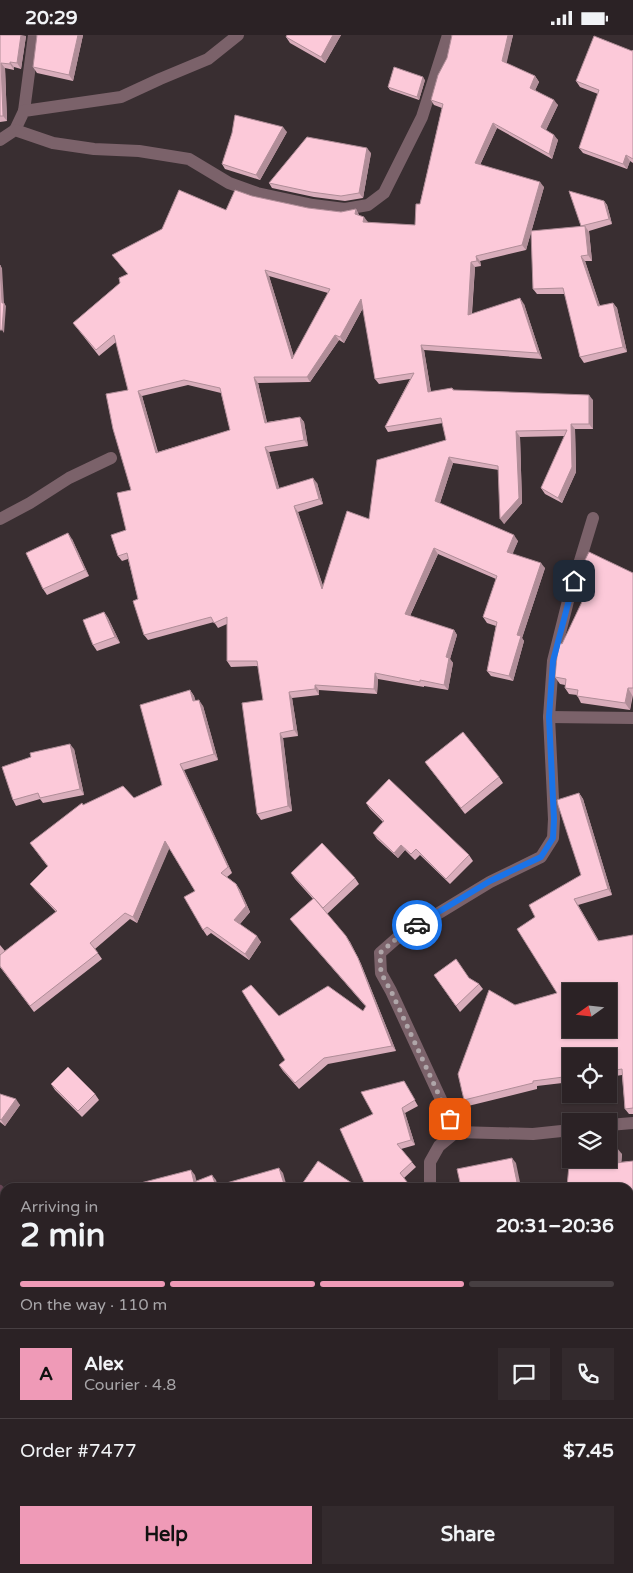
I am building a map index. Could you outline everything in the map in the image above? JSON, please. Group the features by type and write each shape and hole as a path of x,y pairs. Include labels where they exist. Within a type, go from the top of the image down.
{"street":[{"path":"0,140 15,130 24,111 34,35"},
{"path":"24,111 121,97 208,59 238,35"},
{"path":"15,130 53,143 94,149 139,151 189,159 229,183 257,193 314,205 345,209 368,205 384,193 422,117 448,35"},
{"path":"0,519 30,503 69,477 111,457"},
{"path":"456,1132 381,973 380,953 396,939 490,881 541,857 553,838 554,819 549,717 553,661 569,597 593,518"},
{"path":"549,717 633,718"},
{"path":"617,1124 633,1123"},
{"path":"430,1183 430,1162 439,1146 456,1132 533,1134 562,1131"}],"building":[{"path":"0,35 21,35 17,63 1,63 3,116 0,116"},
{"path":"37,35 78,35 69,75 33,67"},
{"path":"287,35 333,35 321,57 286,37"},
{"path":"452,35 508,35 502,61 535,76 530,88 554,100 541,127 554,135 549,154 493,123 475,163 540,182 522,245 476,256 477,261 471,262 468,315 520,298 538,353 421,345 428,392 452,388 453,390 589,395 589,424 571,424 572,467 558,498 541,488 567,430 516,431 519,498 500,519 498,466 449,457 435,501 514,535 507,552 541,563 517,635 521,636 509,676 487,671 497,622 483,617 497,576 434,548 405,614 454,630 446,657 449,658 444,685 375,673 374,689 315,685 315,689 289,692 294,730 280,733 288,806 257,814 242,703 263,700 257,661 227,661 227,617 214,623 211,617 144,635 133,601 138,599 127,553 118,556 111,535 126,530 117,493 131,490 113,429 106,394 128,390 114,335 96,350 73,323 120,283 119,278 128,274 112,255 162,229 179,190 226,210 235,190 252,196 308,208 341,212 356,209 355,214 364,217 363,222 415,225 416,204 420,204 443,104 431,100 438,75 447,58","holes":["265,270 330,289 292,359","361,299 375,379 414,373 385,427 441,418 446,440 377,460 369,519 347,511 322,589 294,506 319,499 313,478 277,489 265,447 304,440 300,417 265,423 254,377 307,377 335,335 340,337","184,380 220,388 230,430 156,453 138,391"]},
{"path":"594,36 633,50 633,159 626,155 623,164 579,148 599,90 576,81"},
{"path":"394,67 423,77 417,97 388,87"},
{"path":"235,115 283,127 256,175 222,164 232,133"},
{"path":"307,137 367,148 359,193 341,196 269,183"},
{"path":"569,191 604,201 609,219 581,226"},
{"path":"585,226 588,255 581,256 598,306 613,303 623,347 580,357 563,288 533,289 531,231"},
{"path":"0,265 2,303 4,303 2,330 0,330"},
{"path":"68,533 85,570 43,589 26,553"},
{"path":"589,552 633,573 633,688 628,688 625,703 577,696 578,690 565,688 566,679 555,677 560,643 562,644 588,589 575,583"},
{"path":"104,612 115,637 93,645 83,620"},
{"path":"190,690 193,701 199,700 214,754 180,764 228,867 221,873 236,884 246,906 234,920 257,936 245,954 207,927 203,930 184,897 195,891 165,841 133,917 125,913 90,943 98,953 30,1006 0,966 0,955 57,911 30,884 48,866 30,843 82,803 83,805 123,786 134,798 162,785 140,705"},
{"path":"463,732 499,777 461,808 425,762"},
{"path":"70,744 80,789 40,798 38,793 13,800 2,767 31,757 30,753"},
{"path":"389,779 469,855 446,879 416,849 411,854 401,845 394,853 373,833 384,821 366,803"},
{"path":"579,793 608,889 574,899 598,941 633,935 633,1108 625,1109 622,1069 617,1070 617,1048 562,1048 562,1077 533,1081 533,1083 464,1100 458,1074 489,990 515,1005 557,993 517,929 535,917 529,905 581,875 557,800"},
{"path":"322,843 355,878 323,908 291,873"},
{"path":"314,898 346,936 358,958 392,1046 324,1058 295,1083 279,1065 285,1060 242,991 251,985 279,1016 328,986 363,1011 366,1006 290,919"},
{"path":"456,959 469,978 479,984 456,1006 434,975"},
{"path":"68,1067 95,1094 78,1111 51,1084"},
{"path":"404,1081 415,1100 402,1108 411,1140 397,1144 412,1162 400,1173 408,1183 364,1183 340,1129 373,1114 361,1092"},
{"path":"0,1094 16,1099 1,1120 0,1119"},
{"path":"512,1158 517,1183 460,1183 457,1169"},
{"path":"318,1161 352,1183 303,1183"},
{"path":"633,1161 633,1183 567,1183 569,1168 617,1168 617,1163"},
{"path":"279,1168 284,1183 226,1183"},
{"path":"191,1170 194,1182 212,1175 215,1183 141,1183"}],"way so far":[{"path":"417,925 396,939 380,953 381,973 450,1119"}],"route":[{"path":"417,925 490,881 541,857 553,838 554,819 549,717 553,661 574,581"}]}
